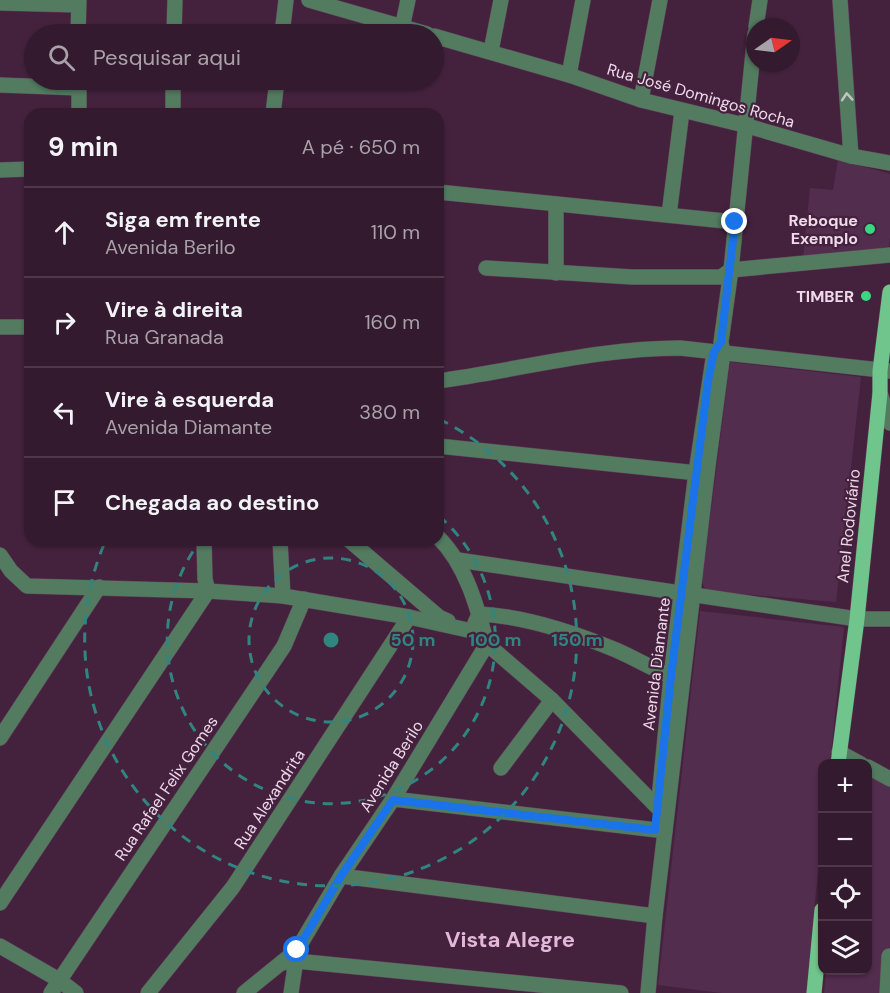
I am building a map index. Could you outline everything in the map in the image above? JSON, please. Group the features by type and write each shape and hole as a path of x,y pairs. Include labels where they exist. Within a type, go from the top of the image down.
{"main road":[{"name":"Anel Rodoviário","path":"839,758 857,620 880,393 885,371 890,292"},
{"path":"814,993 821,921"}],"street":[{"path":"174,24 175,0"},
{"path":"283,24 286,0"},
{"path":"309,0 389,24"},
{"path":"403,24 408,0"},
{"path":"491,51 501,0"},
{"path":"569,75 583,0"},
{"path":"641,100 660,0"},
{"path":"757,18 760,0"},
{"path":"840,0 850,156"},
{"path":"0,3 79,3 78,24"},
{"name":"Rua José Domingos Rocha","path":"444,39 569,75 641,100 744,125 850,156 890,164"},
{"name":"Avenida Diamante","path":"638,993 650,916 701,473 731,270 750,72"},
{"path":"0,86 24,85"},
{"path":"79,90 79,108"},
{"path":"173,90 173,108"},
{"path":"274,108 276,90"},
{"path":"669,215 682,111"},
{"path":"0,170 24,169"},
{"path":"444,193 735,222"},
{"path":"556,204 556,273"},
{"path":"486,268 632,277 721,277 731,270 890,255"},
{"path":"0,327 24,327"},
{"path":"444,380 640,349 681,348 720,349 885,371"},
{"path":"880,393 890,423"},
{"path":"444,447 701,473"},
{"path":"444,544 458,560 479,614 487,644"},
{"path":"0,903 208,591 205,579 204,546"},
{"path":"280,546 283,596"},
{"path":"356,546 439,617 472,631 552,700 661,822"},
{"path":"0,555 11,571 27,586 208,591 283,596 409,617 472,631"},
{"path":"458,560 857,620 890,619"},
{"path":"0,738 99,587"},
{"name":"Rua Rafael Felix Gomes","path":"55,987 284,646 304,599"},
{"path":"472,631 479,614"},
{"path":"479,614 504,615 571,634 615,650 677,678"},
{"name":"Rua Alexandrita","path":"148,993 233,886 409,617"},
{"name":"Avenida Berilo","path":"244,993 279,963 296,955 341,876 393,800 487,644"},
{"path":"501,768 552,700"},
{"path":"872,770 890,779"},
{"path":"393,800 661,822"},
{"path":"341,876 650,916"},
{"name":"Avenida Diamante","path":"648,993 650,916"},
{"path":"0,946 55,987 76,993"},
{"path":"291,993 296,955 621,993"},
{"path":"887,993 889,956"}],"shaded area":[{"path":"838,159 890,174 888,252 803,259 810,188 833,190"},
{"path":"730,362 861,377 836,602 706,591 702,582"},
{"path":"700,611 844,627 830,759 818,759 818,872 806,993 722,993 658,985"},
{"path":"872,776 890,787 890,945 881,993 824,993 826,975 872,975"}],"place":[{"name":"Reboque Exemplo","path":"870,229"},
{"name":"TIMBER","path":"866,296"}],"district":[{"name":"Vista Alegre","path":"510,939"}],"route":[{"path":"297,950 341,876 393,800 655,830 696,472 708,381 714,352 721,342 735,222"}]}
